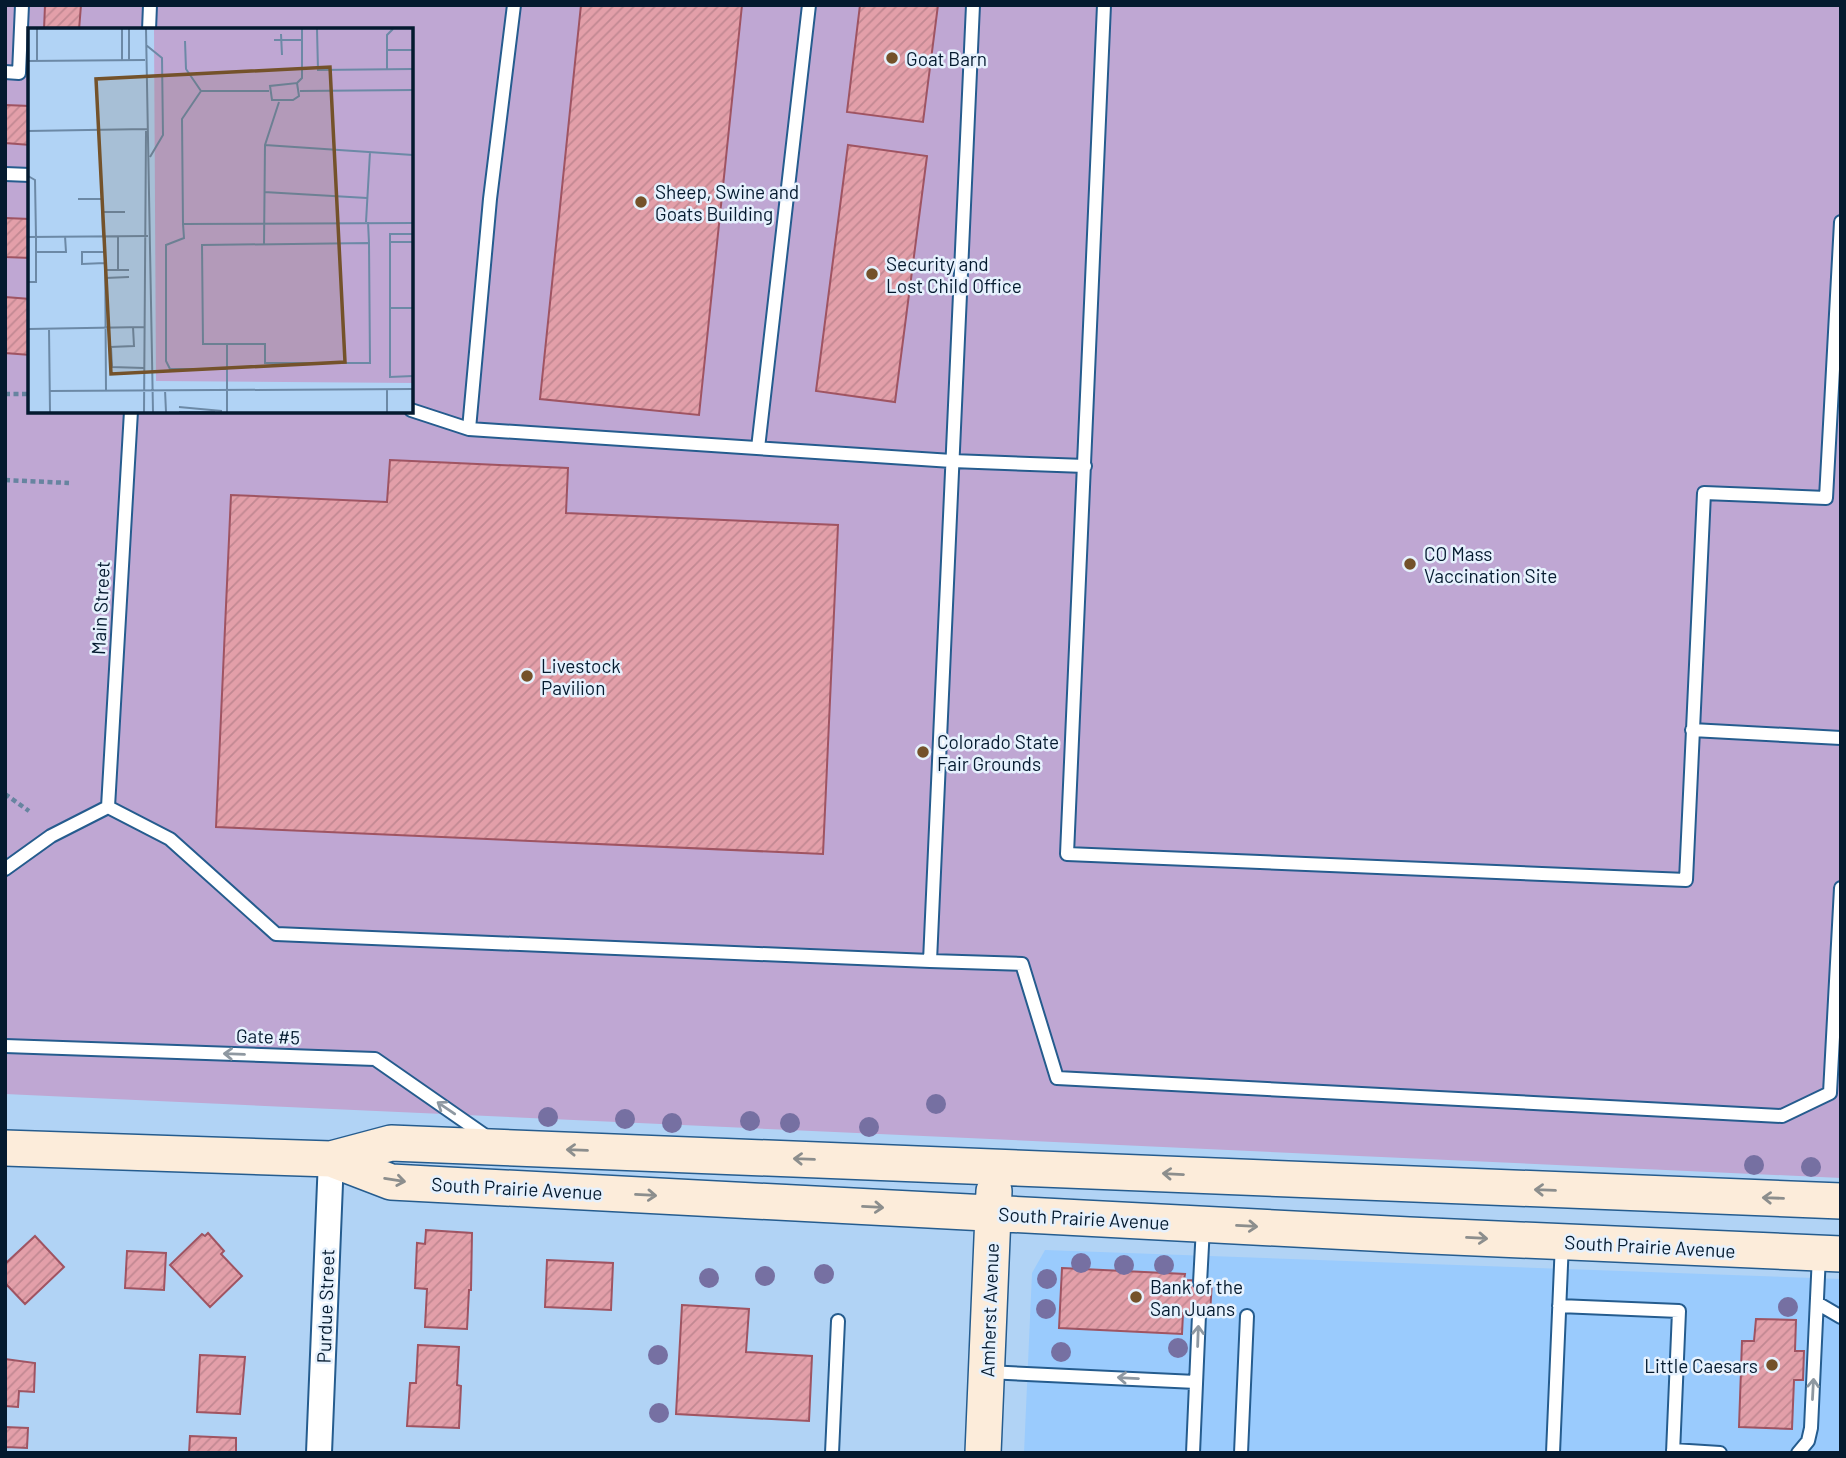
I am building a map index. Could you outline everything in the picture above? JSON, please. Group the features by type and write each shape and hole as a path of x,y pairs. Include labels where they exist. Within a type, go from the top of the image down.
{"main road":[{"name":"South Prairie Avenue","path":"5,1148 331,1158 391,1143 1841,1201"},
{"name":"South Prairie Avenue","path":"331,1158 391,1182 1830,1254"},
{"name":"Amherst Avenue","path":"983,1453 995,1167"}],"street":[{"name":"Purdue Street","path":"319,1453 331,1158"}],"lane":[{"path":"5,72 19,73 22,5"},
{"path":"149,28 150,5"},
{"path":"469,429 490,199 514,5"},
{"path":"758,448 809,5"},
{"path":"930,961 973,5"},
{"path":"1104,5 1068,854 1686,880 1704,493 1826,498 1841,222"},
{"path":"5,174 28,176"},
{"path":"413,411 469,429 952,461 1085,466"},
{"name":"Main Street","path":"108,807 131,413"},
{"path":"1692,730 1841,738"},
{"path":"5,869 51,836 108,807 170,839 276,934 1022,964 1057,1078 1782,1115 1830,1093 1841,888"},
{"name":"Gate #5","path":"5,1046 375,1059 502,1147"},
{"path":"1200,1283 1203,1224"},
{"path":"1553,1453 1562,1242"},
{"path":"1798,1453 1808,1440 1811,1428 1817,1303 1830,1254"},
{"path":"1817,1303 1841,1317"},
{"path":"1559,1306 1679,1311 1673,1451 1720,1453"},
{"path":"1193,1453 1199,1315"},
{"path":"1241,1453 1247,1316"},
{"path":"832,1453 838,1321"},
{"path":"986,1372 1196,1381"}],"path":[{"path":"5,394 28,394"},
{"path":"5,480 69,483"},
{"path":"5,794 29,811"}],"shaded area":[{"name":"Colorado State Fair Grounds","path":"5,5 1841,5 1841,1178 5,1094"},
{"path":"1045,1250 1841,1279 1841,1453 1024,1453 1032,1273"}],"building":[{"path":"45,5 81,5 79,28 44,28"},
{"name":"Sheep, Swine and Goats Building","path":"581,5 742,5 699,415 540,399"},
{"name":"Goat Barn","path":"860,5 938,5 923,122 847,112"},
{"path":"5,105 28,106 28,145 5,143"},
{"name":"Security and Lost Child Office","path":"848,145 927,156 895,402 816,391"},
{"path":"5,218 28,219 28,258 5,257"},
{"path":"5,297 28,299 28,355 5,353"},
{"name":"Livestock Pavilion","path":"390,460 568,468 566,513 838,525 823,854 216,827 231,495 387,502"},
{"path":"426,1230 472,1233 467,1329 425,1327 427,1289 415,1288 417,1243 425,1244"},
{"path":"208,1233 224,1251 221,1254 242,1276 210,1307 170,1265 202,1234 205,1236"},
{"path":"35,1236 64,1267 25,1304 5,1283 5,1264"},
{"path":"127,1251 166,1253 164,1290 125,1288"},
{"path":"547,1260 613,1263 611,1310 545,1307"},
{"name":"Bank of the San Juans","path":"1062,1268 1185,1274 1184,1280 1212,1281 1210,1314 1183,1313 1182,1334 1059,1328"},
{"path":"682,1305 749,1309 746,1352 812,1356 809,1421 676,1414"},
{"name":"Little Caesars","path":"1756,1319 1796,1320 1795,1351 1804,1351 1803,1380 1794,1380 1792,1429 1739,1427 1742,1341 1754,1341"},
{"path":"418,1345 459,1347 459,1428 407,1426 410,1383 416,1383"},
{"path":"200,1355 245,1357 240,1414 197,1412"},
{"path":"5,1359 35,1363 34,1392 19,1391 18,1407 5,1406"},
{"path":"5,1427 28,1428 27,1448 6,1447 5,1453"},
{"path":"190,1436 236,1438 236,1453 189,1453"}],"place":[{"name":"Goat Barn","path":"892,58"},
{"name":"Sheep, Swine and Goats Building","path":"641,202"},
{"name":"Security and Lost Child Office","path":"872,274"},
{"name":"CO Mass Vaccination Site","path":"1410,564"},
{"name":"Livestock Pavilion","path":"527,676"},
{"name":"Colorado State Fair Grounds","path":"923,752"},
{"name":"Bank of the San Juans","path":"1136,1297"},
{"name":"Little Caesars","path":"1772,1365"}]}
